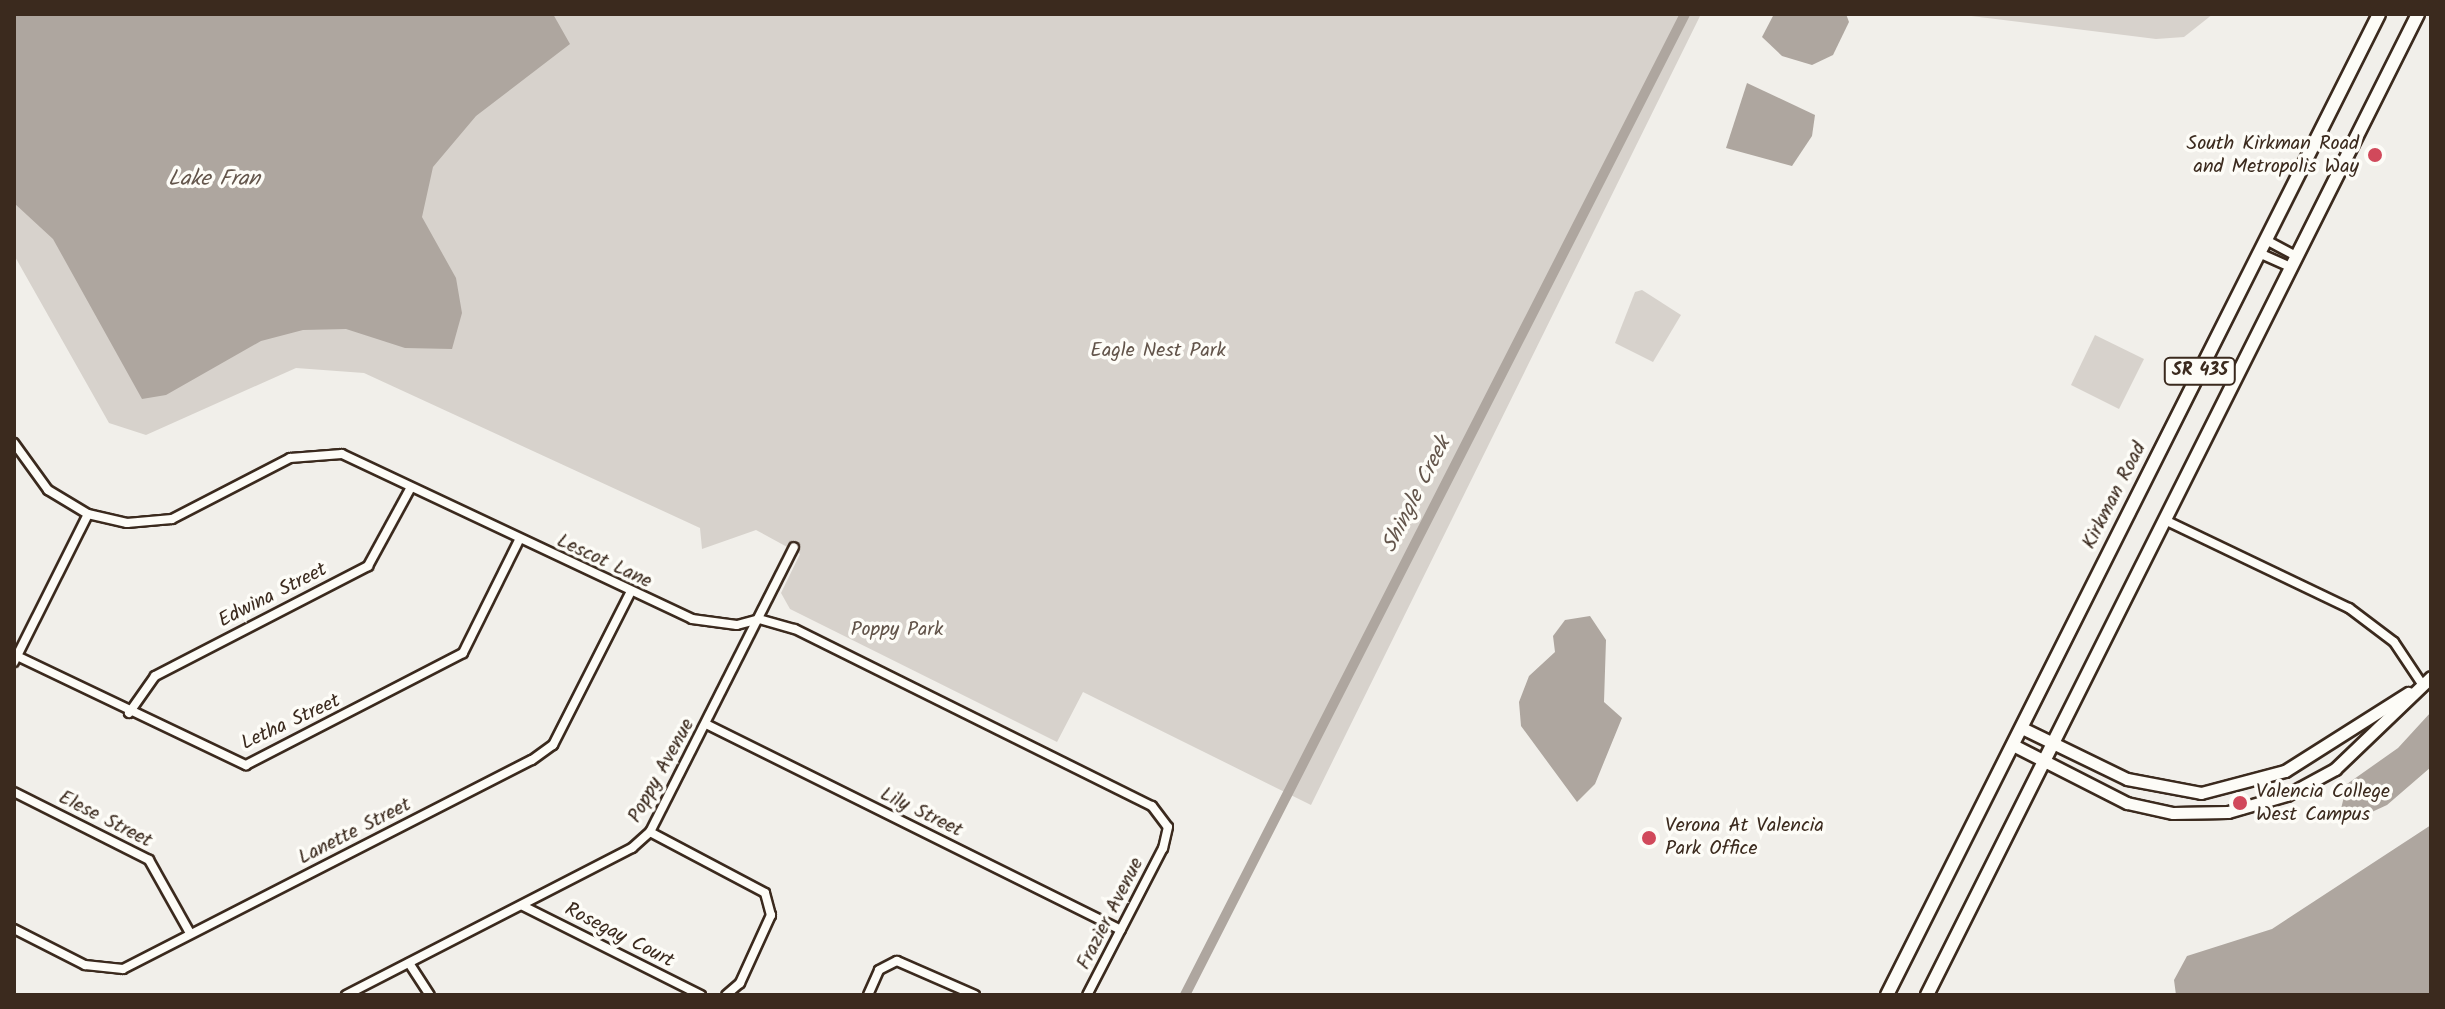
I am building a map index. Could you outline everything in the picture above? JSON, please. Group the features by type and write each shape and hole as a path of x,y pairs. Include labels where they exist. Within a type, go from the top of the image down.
{"main road":[{"name":"Kirkman Road","path":"1887,995 2379,14"},
{"name":"SR 435","path":"1927,995 2418,14"}],"street":[{"path":"2266,240 2294,262"},
{"path":"2259,253 2294,262"},
{"name":"Lescot Lane","path":"14,443 17,459 48,490 88,514 127,523 172,519 316,451 342,454 630,593 715,624 759,619 795,629 1152,806 1168,827 1163,848"},
{"name":"Edwina Street","path":"129,713 155,676 368,566 410,489"},
{"path":"16,659 88,514"},
{"path":"2165,520 2349,608 2394,642 2427,680"},
{"name":"Letha Street","path":"16,659 246,765 463,653 519,540"},
{"name":"Poppy Avenue","path":"346,995 523,906 650,832 794,547"},
{"name":"Lanette Street","path":"14,929 106,972 190,933 553,745 630,593"},
{"path":"2022,728 2127,779 2201,793 2285,771 2427,680"},
{"path":"2013,745 2127,803 2173,813 2245,808 2335,769 2427,680"},
{"name":"Lily Street","path":"706,724 1121,930"},
{"name":"Elese Street","path":"14,792 149,860 190,933"},
{"path":"650,832 765,893 771,915 740,983 726,995"},
{"name":"Frazier Avenue","path":"1087,995 1163,848"},
{"name":"Rosegay Court","path":"523,906 701,995"},
{"path":"868,995 879,970 897,961 975,995"},
{"path":"409,963 430,995"}],"green space":[{"name":"Eagle Nest Park","path":"14,14 1701,14 1311,805 1083,692 1057,742 790,609 781,593 800,554 756,530 702,549 700,528 364,373 296,368 146,435 109,423 14,255"},
{"path":"1955,14 2213,14 2184,37 2156,39"},
{"path":"1642,290 1681,315 1653,362 1615,343 1635,292"},
{"path":"2095,335 2144,359 2119,409 2071,385"}],"water":[{"name":"Lake Fran","path":"14,14 553,14 570,44 476,116 433,167 422,217 456,278 462,313 452,349 405,348 346,329 303,330 261,341 166,395 142,399 53,239 14,203"},
{"path":"1774,14 1846,14 1849,22 1833,55 1812,65 1782,56 1762,37"},
{"path":"1747,83 1815,115 1812,136 1792,166 1726,148"},
{"path":"1590,616 1606,640 1604,702 1622,718 1595,784 1577,802 1521,726 1519,702 1529,676 1555,652 1553,636 1565,620"},
{"path":"2431,712 2431,767 2387,805 2361,817 2341,809 2347,784 2398,748"},
{"path":"2431,825 2431,995 2176,995 2174,980 2187,956 2272,929"}],"waterway":[{"name":"Shingle Creek","path":"1185,995 1685,14"}],"place":[{"name":"South Kirkman Road and Metropolis Way","path":"2375,155"},
{"name":"Valencia College West Campus","path":"2240,803"},
{"name":"Verona At Valencia Park Office","path":"1649,838"}],"park label":[{"name":"Poppy Park","path":"897,630"}]}
